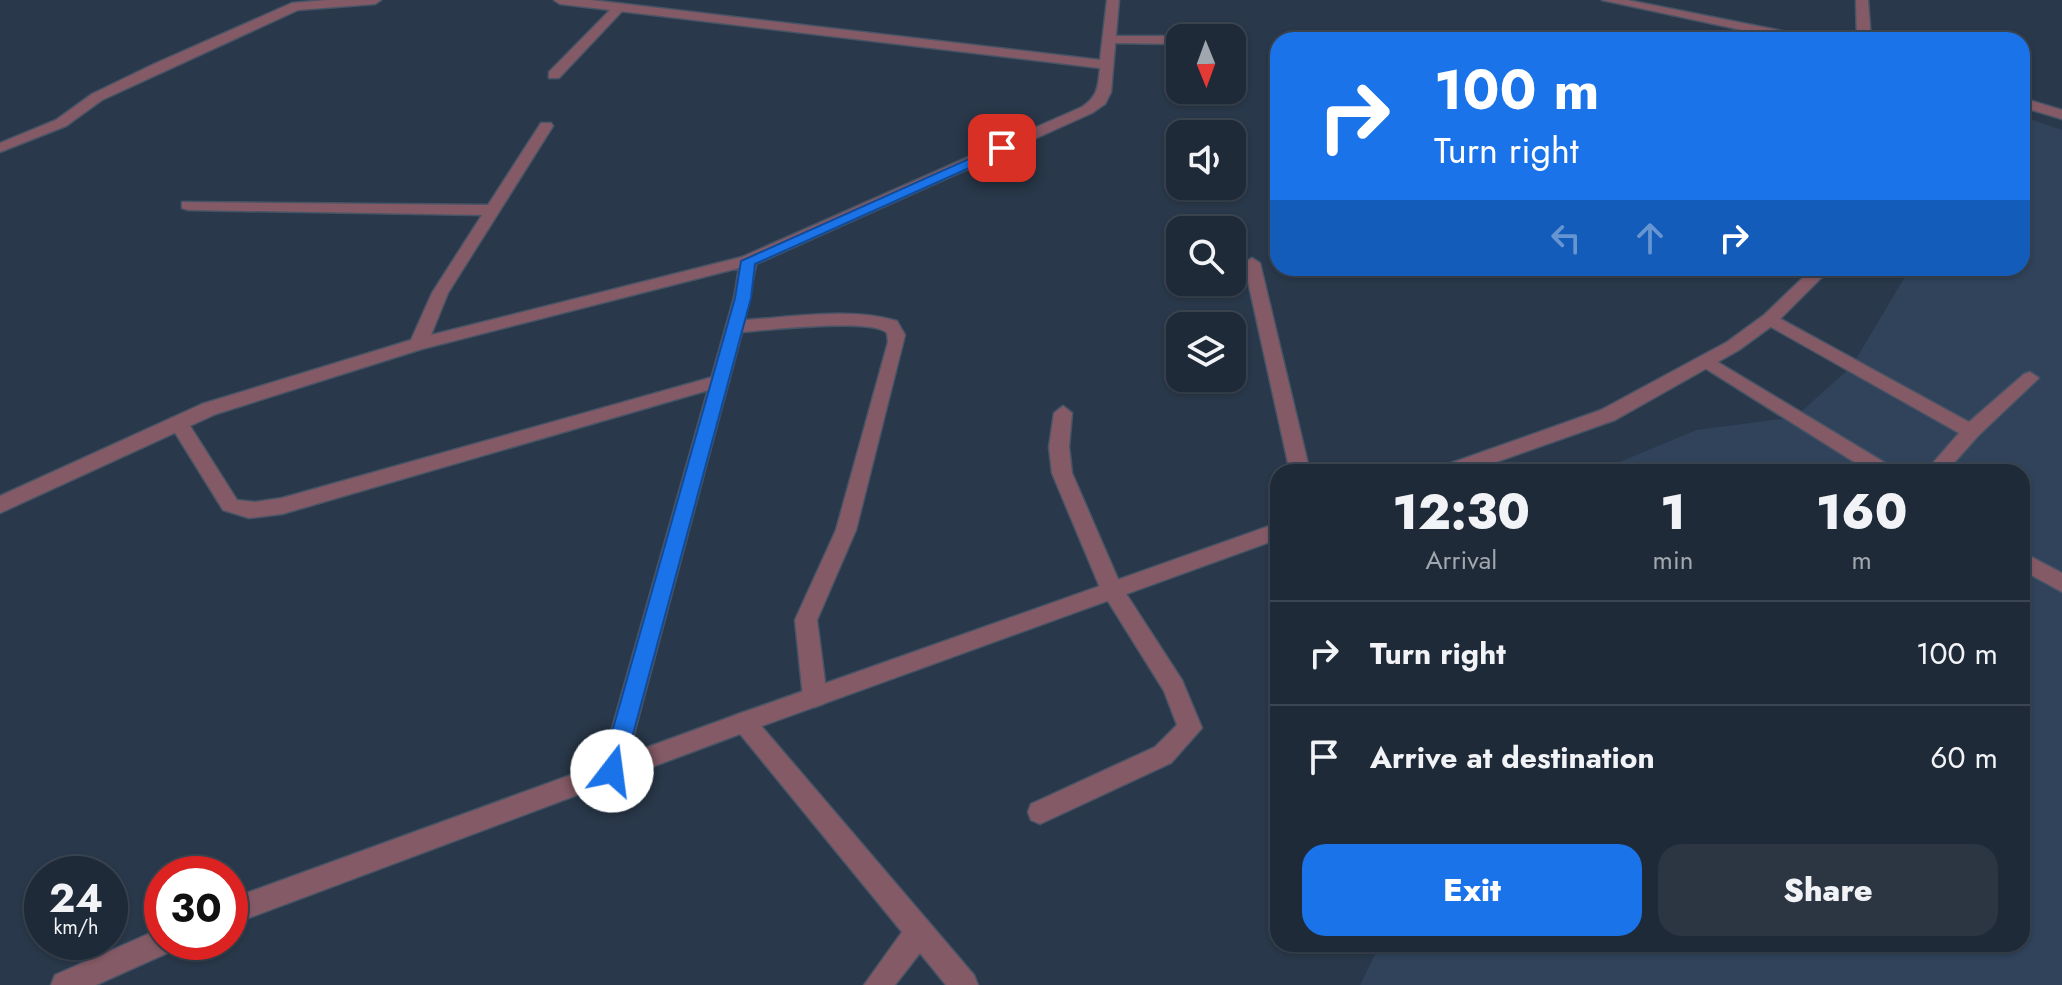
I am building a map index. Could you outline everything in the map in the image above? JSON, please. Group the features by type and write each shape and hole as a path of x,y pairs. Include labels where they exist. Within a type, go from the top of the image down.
{"street":[{"path":"0,148 61,123 97,97 159,67 296,6 375,0"},
{"path":"560,0 1107,65"},
{"path":"665,12 679,0"},
{"path":"0,505 209,409 418,344 748,261 1087,110 1100,101 1104,92 1113,0"},
{"path":"1608,0 1755,32"},
{"path":"1862,0 1864,32"},
{"path":"554,75 620,7"},
{"path":"1109,39 1166,40"},
{"path":"2030,105 2062,115"},
{"path":"418,344 440,293 546,126"},
{"path":"188,205 492,210"},
{"path":"612,771 735,327 748,261"},
{"path":"1252,263 1298,464"},
{"path":"1470,464 1608,415 1706,361 1770,319 1815,276"},
{"path":"1770,319 1971,431"},
{"path":"735,327 860,320 881,322 897,332 897,342 846,530 806,620 815,697"},
{"path":"1706,361 1872,464"},
{"path":"1942,464 1971,431 2030,378"},
{"path":"178,423 230,505 239,510 257,510 282,506 720,381"},
{"path":"1040,812 1163,755 1190,728 1174,687 1112,590 1062,473 1059,447 1063,413"},
{"path":"248,905 744,722 1270,534"},
{"path":"2030,565 2062,583"},
{"path":"744,722 964,985"},
{"path":"878,985 919,932"},
{"path":"65,985 144,949"}],"shaded area":[{"path":"2030,119 2062,130 2062,985 1360,985 1376,952 2030,952 2030,464 1615,464 1696,430 1795,417 1852,366 1905,276 2030,276"}],"route":[{"path":"612,771 743,298 748,261 1002,148"}]}
